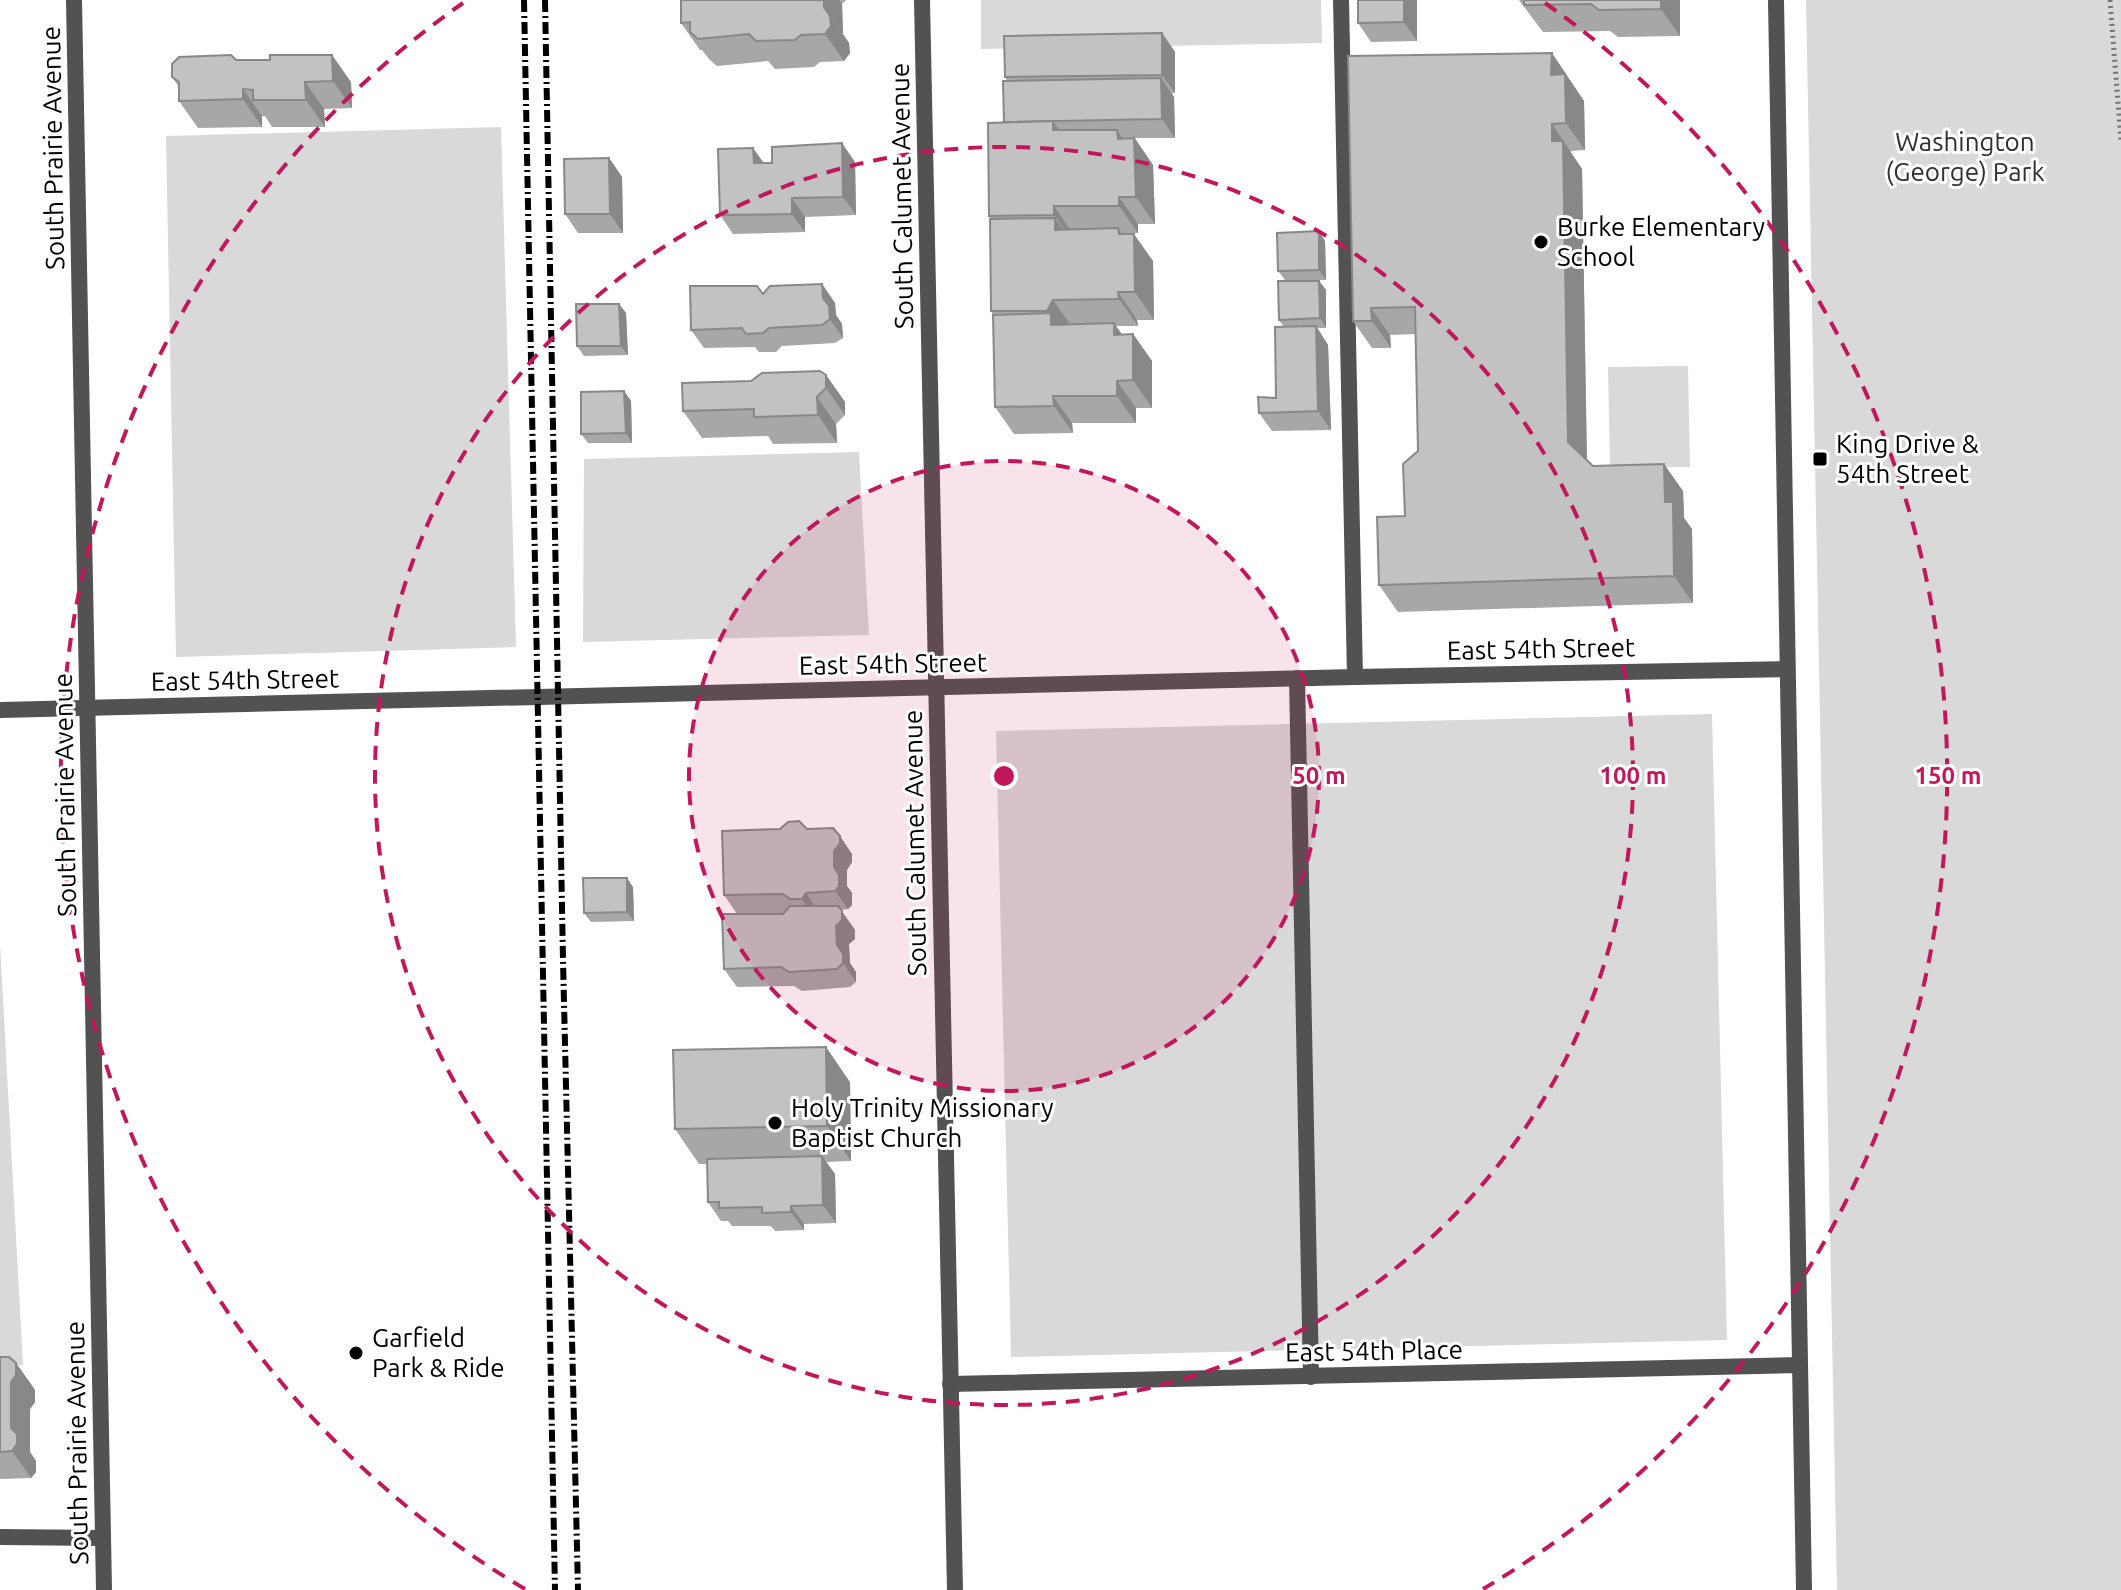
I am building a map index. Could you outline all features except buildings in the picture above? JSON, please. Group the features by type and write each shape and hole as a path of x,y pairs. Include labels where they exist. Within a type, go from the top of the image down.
{"street":[{"name":"South Prairie Avenue","path":"74,0 104,1590"},
{"name":"South Calumet Avenue","path":"922,0 955,1590"},
{"path":"1341,0 1355,677"},
{"path":"1776,0 1804,1590"},
{"name":"East 54th Street","path":"0,710 1787,669"},
{"path":"1297,678 1311,1377"},
{"name":"East 54th Place","path":"950,1384 1800,1365"},
{"path":"0,1537 103,1538"}],"path":[{"path":"2110,0 2121,141"}],"green space":[{"path":"981,0 1321,0 1322,43 981,49"},
{"name":"Washington (George) Park","path":"1806,0 2121,0 2121,1590 1837,1590"},
{"path":"501,127 516,647 176,657 166,136"},
{"path":"1688,366 1690,467 1610,468 1608,367"},
{"path":"859,452 869,635 583,642 584,459"},
{"path":"1712,714 1727,1340 1011,1357 996,731"},
{"path":"0,944 23,1365 0,1366"}],"railway":[{"path":"524,0 555,1590"},
{"path":"545,0 578,1590"}],"place":[{"name":"Burke Elementary School","path":"1541,242"},
{"name":"King Drive & 54th Street","path":"1820,459"},
{"name":"Holy Trinity Missionary Baptist Church","path":"775,1123"},
{"name":"Garfield Park & Ride","path":"356,1353"}]}
